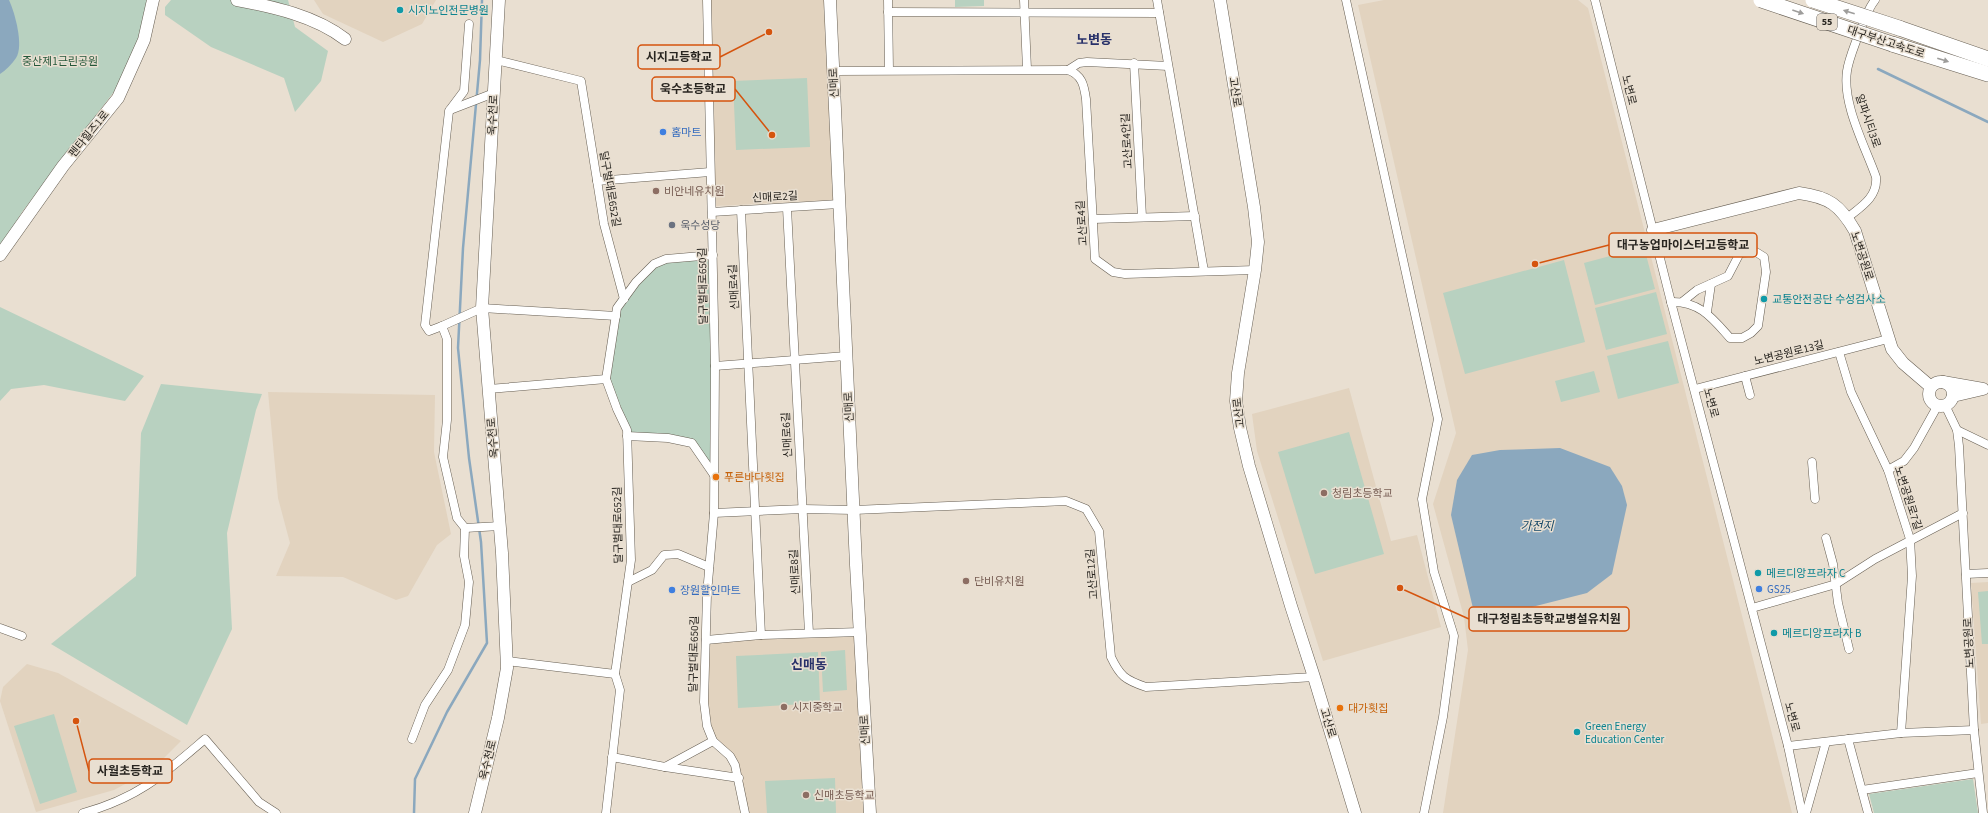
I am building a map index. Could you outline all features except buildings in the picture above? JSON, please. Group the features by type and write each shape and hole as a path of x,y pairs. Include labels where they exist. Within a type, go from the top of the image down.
{"highway":[{"name":"대구부산고속도로","path":"1762,0 1892,44 1988,74"},
{"name":"대구부산고속도로","path":"1813,0 1988,59"}],"street":[{"name":"펜타힐즈1로","path":"0,255 64,166 118,98 144,40 153,0"},
{"path":"237,0 304,17 333,29 345,39"},
{"name":"욱수천로","path":"475,813 498,718 507,661 500,526 482,308 499,0"},
{"name":"달구벌대로650길","path":"707,0 710,172 716,366 714,513 709,567 704,702 706,721 713,741 730,756 735,765 739,778 745,813"},
{"name":"신매로","path":"830,0 846,356 870,813"},
{"path":"888,0 889,70"},
{"path":"1024,0 1027,69"},
{"path":"1157,0 1204,271"},
{"name":"고산로","path":"1220,0 1257,227 1258,242 1256,270 1238,373 1236,401 1249,466 1355,813"},
{"path":"1346,0 1438,419 1422,499 1434,572 1454,636 1443,717 1424,813"},
{"name":"노변로","path":"1595,0 1671,302 1788,746 1802,813"},
{"name":"알파시티3로","path":"1847,218 1866,204 1873,196 1877,184 1876,177 1849,104 1847,83 1847,71 1853,50 1870,8 1875,0"},
{"path":"888,12 1024,11 1159,13"},
{"path":"469,24 464,91 449,111 425,325 429,331 482,308 616,316"},
{"name":"달구벌대로652길","path":"496,60 581,81 604,224 624,299"},
{"path":"834,71 1068,70 1079,63 1087,62 1134,63 1168,66"},
{"name":"고산로4안길","path":"1134,63 1142,217"},
{"name":"고산로4길","path":"1068,70 1079,76 1085,89 1095,259 1114,272 1125,274 1256,270"},
{"path":"449,111 494,93"},
{"path":"597,181 710,172"},
{"name":"노변공원로","path":"1653,230 1799,193 1818,196 1837,206 1847,218 1859,242 1892,349 1903,363 1936,384 1949,385 1945,402 1956,430 1963,514 1974,730 1983,813"},
{"name":"신매로2길","path":"712,212 839,204"},
{"path":"786,208 794,360"},
{"name":"신매로4길","path":"741,210 749,363"},
{"path":"1093,218 1195,216"},
{"path":"1671,302 1682,302 1707,312 1730,338 1742,338 1751,333 1758,326 1766,272 1764,257 1756,252 1740,253 1728,276 1697,290 1682,302"},
{"name":"달구벌대로652길","path":"606,813 620,690 615,674 631,560 627,430 617,409 606,379 617,308 636,282 654,264 666,260 713,255"},
{"path":"1707,312 1711,284"},
{"path":"412,739 425,705 448,670 465,625 469,582 464,556 465,528 457,518 443,458 447,420 448,361 447,339 442,326"},
{"name":"노변공원로13길","path":"1695,389 1888,339"},
{"name":"노변공원로7길","path":"1839,352 1851,392 1888,470 1910,539 1912,576 1901,733"},
{"path":"716,366 846,356"},
{"name":"신매로6길","path":"794,360 803,509"},
{"path":"749,363 761,635"},
{"path":"1745,376 1750,395"},
{"path":"489,389 606,379"},
{"path":"1936,384 1985,389 1945,402 1930,398 1936,384"},
{"path":"1888,470 1904,461 1945,402"},
{"path":"1956,430 1988,445"},
{"path":"627,436 668,438 692,444 714,475"},
{"path":"1812,462 1815,498"},
{"name":"고산로12길","path":"854,510 1066,501 1086,509 1099,531 1111,657 1119,672 1130,682 1146,687 1314,677"},
{"path":"714,513 803,509 854,510"},
{"name":"신매로8길","path":"803,509 809,634"},
{"path":"1752,608 1836,584 1875,558 1910,539 1963,514"},
{"path":"465,528 500,526"},
{"path":"1826,538 1833,564 1838,603 1849,649"},
{"path":"628,582 652,570 664,555 678,554 709,567"},
{"path":"1966,574 1988,573"},
{"path":"0,628 22,636"},
{"path":"706,640 761,635 860,632"},
{"path":"507,661 615,674"},
{"path":"1788,746 1901,733 1974,730"},
{"path":"84,813 109,806 140,792 166,773 205,739 259,802 276,813"},
{"path":"1848,739 1868,813"},
{"path":"665,767 713,741"},
{"path":"1806,813 1826,742"},
{"path":"612,757 665,767 739,778"},
{"path":"1862,790 1978,773"}],"shaded area":[{"path":"314,0 436,0 422,24 383,42 323,14"},
{"path":"709,0 826,0 833,200 715,206"},
{"path":"1384,0 1578,0 1588,8 1792,813 1443,813 1468,650 1464,617 1433,504 1456,433 1358,5"},
{"name":"청림초등학교","path":"1349,388 1391,541 1417,535 1441,627 1323,661 1257,451 1252,414"},
{"path":"268,392 435,395 434,452 451,534 437,545 408,596 396,600 343,577 276,576 290,543 278,498"},
{"path":"1988,582 1988,723 1981,724 1971,583"},
{"name":"시지중학교","path":"860,632 870,813 745,813 739,774 709,733 706,640"},
{"path":"27,664 58,673 181,741 153,769 114,790 36,812 0,701 3,687"}],"green space":[{"name":"중산제1근린공원","path":"0,0 153,0 132,68 22,212 0,249"},
{"path":"171,0 288,0 295,27 328,51 321,81 295,112 284,78 211,47 165,15 165,7"},
{"path":"955,0 984,0 984,6 955,7"},
{"path":"807,78 810,147 736,150 733,81"},
{"path":"1644,247 1655,289 1595,305 1584,263"},
{"path":"713,255 714,468 692,443 631,436 606,379 617,308 654,264"},
{"path":"1564,260 1585,342 1465,374 1443,293"},
{"path":"1656,292 1667,334 1606,350 1595,308"},
{"path":"0,307 144,376 125,401 44,385 11,389 0,401"},
{"path":"1668,341 1679,383 1618,399 1607,356"},
{"path":"1594,371 1600,392 1561,402 1555,381"},
{"path":"161,384 262,394 256,410 227,533 232,629 187,725 51,644 136,576 141,433"},
{"path":"1349,432 1384,554 1315,574 1278,452"},
{"path":"1988,591 1988,644 1982,644 1978,592"},
{"path":"845,650 847,690 823,692 821,652"},
{"path":"818,652 820,703 738,708 736,656"},
{"path":"54,714 77,792 40,804 14,726"},
{"path":"835,778 836,813 767,813 765,781"},
{"path":"1973,779 1978,813 1874,813 1869,794"}],"water":[{"path":"0,0 9,0 18,29 19,46 16,58 9,67 0,74"},
{"name":"가전지","path":"1560,448 1610,467 1622,486 1627,505 1612,574 1587,593 1476,621 1451,515 1457,480 1472,455 1500,450"}],"waterway":[{"path":"414,813 415,779 447,712 487,643 481,542 469,458 458,348 463,248 480,60 482,0"},
{"path":"1878,69 1988,122"}],"place":[{"name":"시지노인전문병원","path":"400,10"},
{"name":"시지고등학교","path":"769,32"},
{"name":"홈마트","path":"663,132"},
{"name":"욱수초등학교","path":"772,135"},
{"name":"비안네유치원","path":"656,191"},
{"name":"욱수성당","path":"672,225"},
{"name":"대구농업마이스터고등학교","path":"1535,264"},
{"name":"교통안전공단 수성검사소","path":"1764,299"},
{"name":"푸른바다횟집","path":"716,477"},
{"name":"청림초등학교","path":"1324,493"},
{"name":"메르디앙프라자 C","path":"1758,573"},
{"name":"단비유치원","path":"966,581"},
{"name":"대구청림초등학교병설유치원","path":"1400,588"},
{"name":"GS25","path":"1759,589"},
{"name":"장원할인마트","path":"672,590"},
{"name":"메르디앙프라자 B","path":"1774,633"},
{"name":"시지중학교","path":"784,707"},
{"name":"대가횟집","path":"1340,708"},
{"name":"사월초등학교","path":"76,721"},
{"name":"Green Energy Education Center","path":"1577,732"},
{"name":"신매초등학교","path":"806,795"}],"district":[{"name":"노변동","path":"1094,40"},
{"name":"신매동","path":"809,665"}]}
